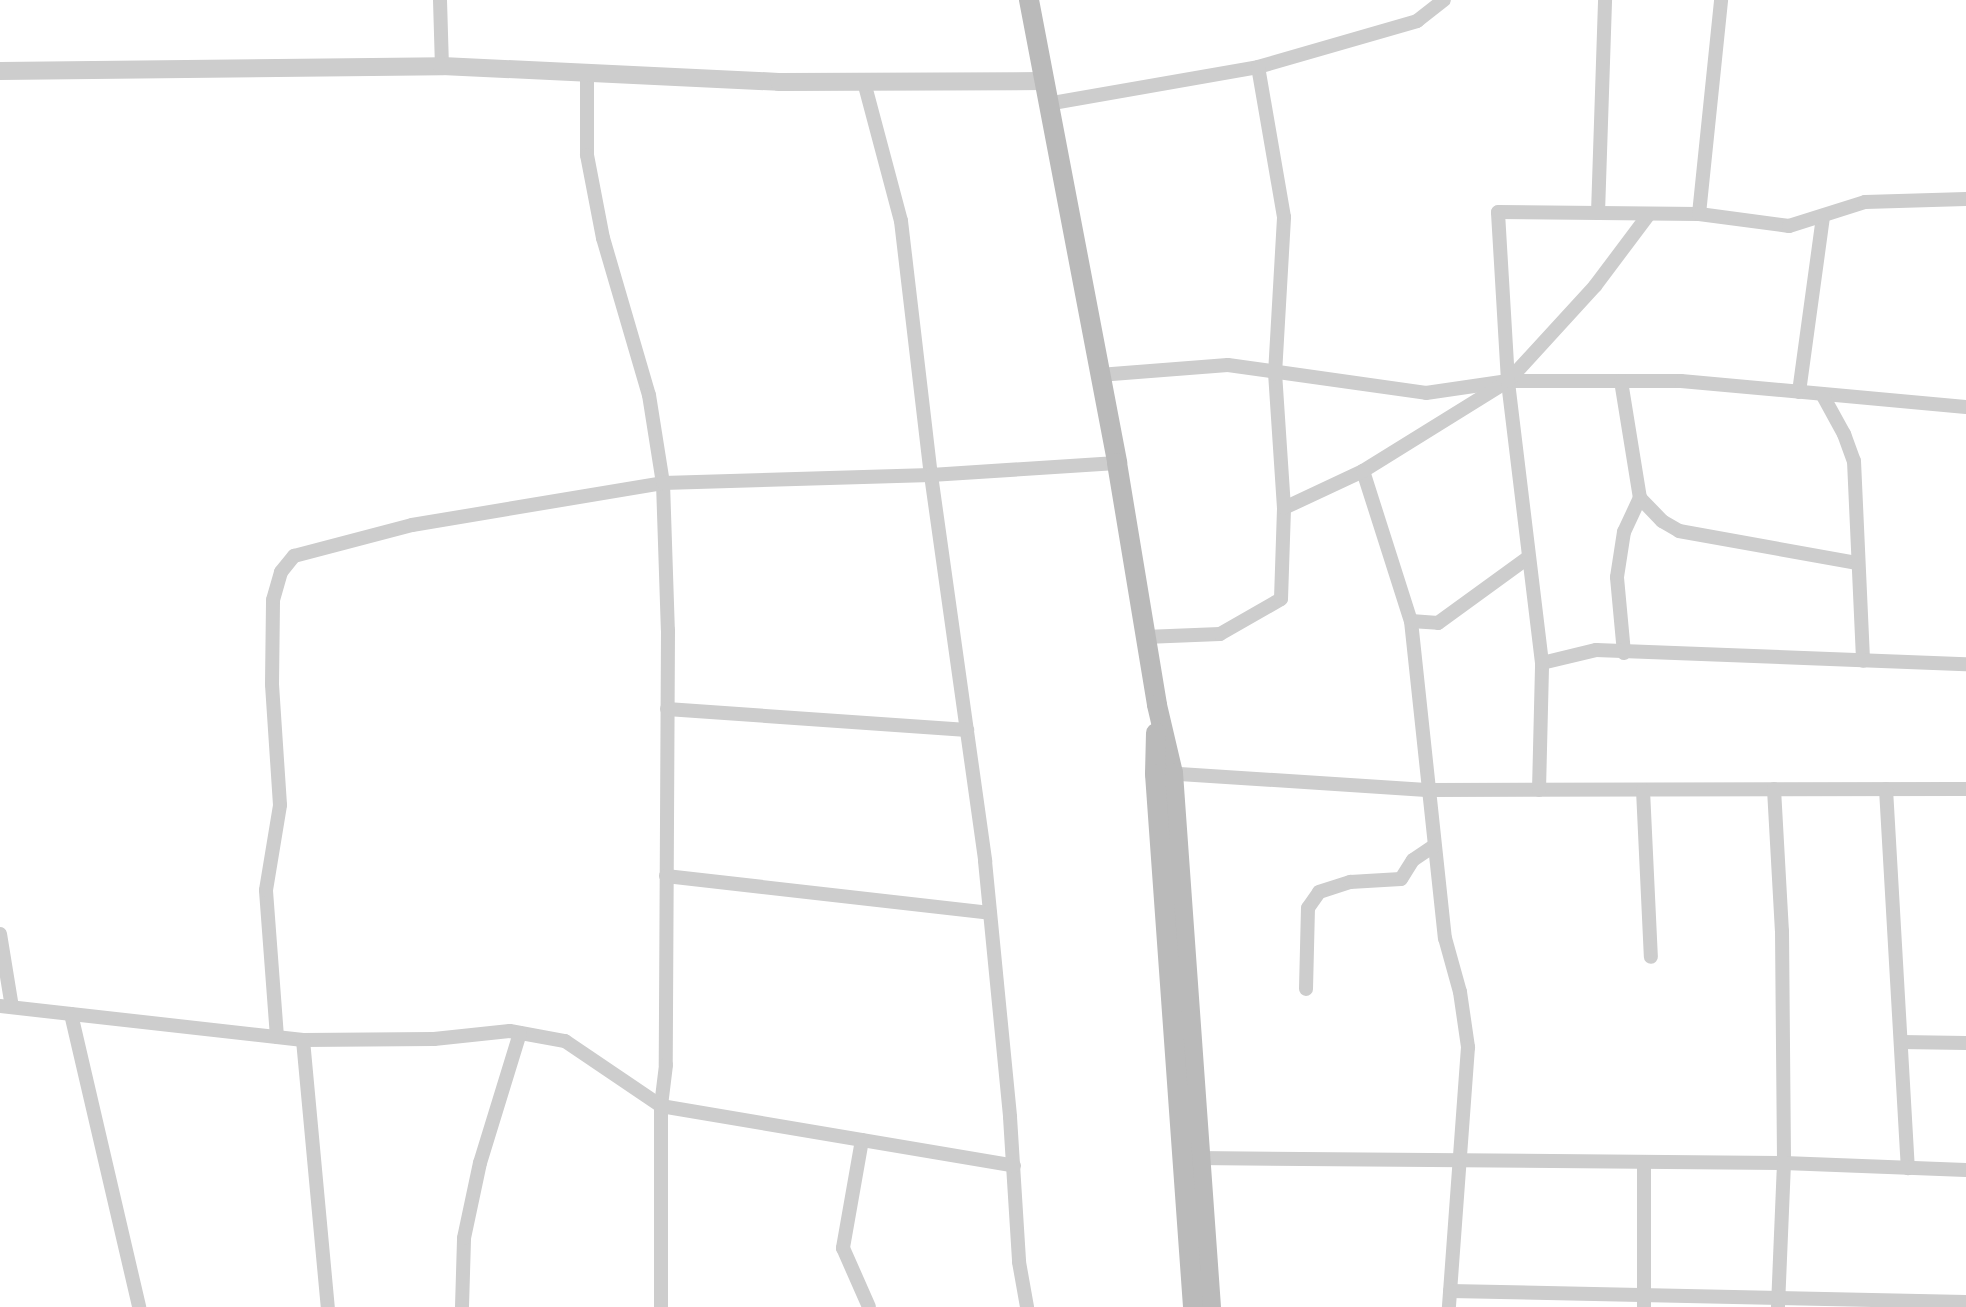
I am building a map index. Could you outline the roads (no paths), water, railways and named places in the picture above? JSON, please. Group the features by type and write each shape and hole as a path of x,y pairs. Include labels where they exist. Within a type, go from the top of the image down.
{"main road":[{"path":"1029,0 1117,463 1157,705 1192,1158 1211,1307"},
{"path":"1192,1158 1193,1307"}],"street":[{"path":"440,0 442,66"},
{"path":"1047,104 1258,67 1417,21 1444,0"},
{"path":"1598,213 1605,0"},
{"path":"1699,214 1721,0"},
{"path":"0,71 442,66 779,82 1043,81"},
{"path":"1145,637 1220,634 1281,599 1284,508 1275,374 1284,217 1258,67"},
{"path":"587,73 587,155 603,238 649,395 663,483 667,709 666,1065 661,1106 661,1307"},
{"path":"864,82 901,221 931,475 990,913 1014,1166 1019,1262 1027,1307"},
{"path":"1539,790 1542,663 1508,381 1498,212 1699,214 1789,226 1865,202 1966,199"},
{"path":"1284,508 1363,471 1508,381 1595,286 1649,214"},
{"path":"1799,392 1823,216"},
{"path":"1099,375 1228,365 1426,393 1508,381 1681,381 1966,407"},
{"path":"1621,381 1640,498 1624,532 1617,577 1624,653"},
{"path":"1822,394 1844,434 1854,461 1856,563 1863,661"},
{"path":"277,1037 266,890 280,805 272,684 273,600 281,572 294,556 412,525 663,483 931,475 1117,463"},
{"path":"1363,471 1411,621 1420,680 1426,790 1445,938 1460,992 1468,1047 1449,1307"},
{"path":"1640,498 1662,521 1679,531 1856,563"},
{"path":"1411,621 1438,623 1529,557"},
{"path":"1542,663 1596,650 1966,664"},
{"path":"667,709 967,730"},
{"path":"1164,773 1426,790 1966,789"},
{"path":"1774,789 1782,931 1784,1163 1778,1302"},
{"path":"1886,789 1908,1168"},
{"path":"1643,790 1651,957"},
{"path":"1306,989 1308,908 1319,892 1350,882 1401,879 1413,860 1434,846"},
{"path":"666,876 990,913"},
{"path":"0,934 6,1006 303,1040 434,1039 520,1033 565,1041 661,1106 1014,1166"},
{"path":"71,1014 139,1307"},
{"path":"462,1307 464,1238 480,1163 520,1033"},
{"path":"303,1040 328,1307"},
{"path":"1901,1042 1966,1043"},
{"path":"862,1140 843,1248 869,1307"},
{"path":"1192,1158 1784,1163 1966,1170"},
{"path":"1644,1162 1644,1301"},
{"path":"1450,1291 1644,1301 1966,1302"}]}
